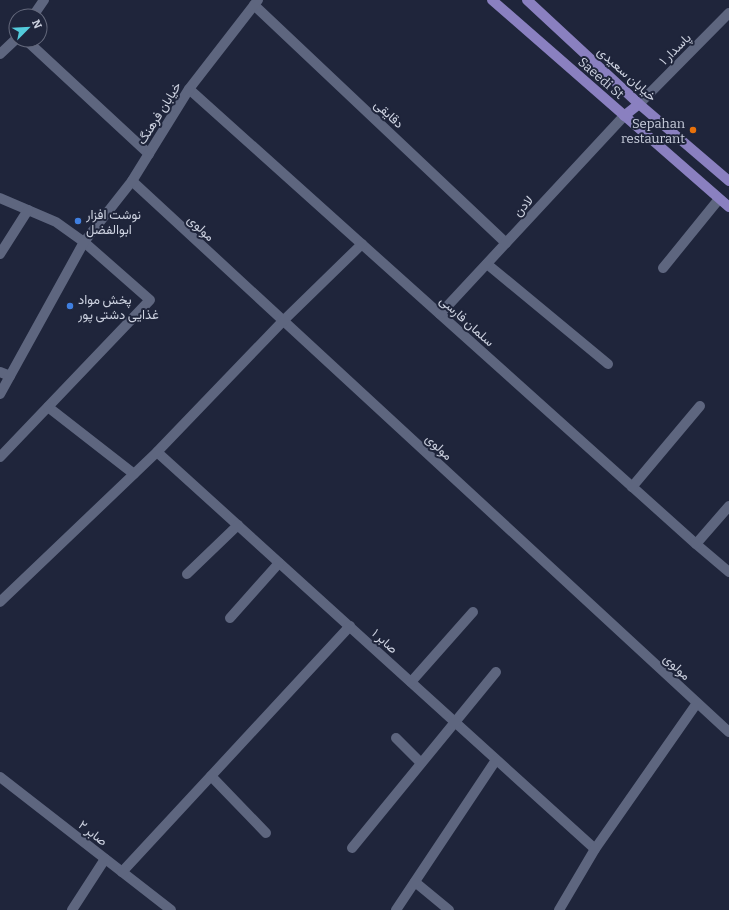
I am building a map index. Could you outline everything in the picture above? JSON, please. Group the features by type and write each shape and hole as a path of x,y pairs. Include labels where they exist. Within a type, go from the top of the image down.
{"main road":[{"name":"Saeedi St","path":"492,0 729,207"},
{"name":"خیابان سعیدی","path":"527,0 639,104 729,181"},
{"path":"624,116 639,104"}],"street":[{"name":"خیابان فرهنگ","path":"0,394 84,242 132,181 189,89 256,2"},
{"name":"دقایقی","path":"256,2 506,243"},
{"name":"پاسدار ۱","path":"639,104 729,13"},
{"path":"0,54 8,46"},
{"path":"35,48 148,154"},
{"name":"سلمان فارسی","path":"189,89 632,487 729,572"},
{"name":"لادن","path":"440,314 624,116"},
{"name":"مولوی","path":"132,181 729,732"},
{"path":"0,198 56,222 84,242 150,300 0,457"},
{"path":"663,268 719,199"},
{"path":"0,254 28,210"},
{"path":"0,602 157,452 283,321 362,244"},
{"path":"487,264 608,364"},
{"path":"0,372 10,376"},
{"path":"632,487 700,406"},
{"path":"48,407 134,474"},
{"name":"صابر ۱","path":"157,452 595,849"},
{"path":"696,544 729,506"},
{"path":"187,574 238,525"},
{"path":"230,618 279,563"},
{"path":"410,682 473,612"},
{"path":"122,872 350,626"},
{"path":"352,848 496,672"},
{"path":"559,910 595,849 697,703"},
{"path":"396,738 421,763"},
{"path":"396,910 496,760"},
{"path":"211,776 266,834"},
{"name":"صابر ۲","path":"0,777 171,910"},
{"path":"72,910 105,859"},
{"path":"415,882 449,910"}],"place":[{"name":"Sepahan restaurant","path":"693,130"},
{"name":"نوشت افزار ابوالفضل","path":"78,221"},
{"name":"پخش مواد غذایی دشتی پور","path":"70,306"}]}
